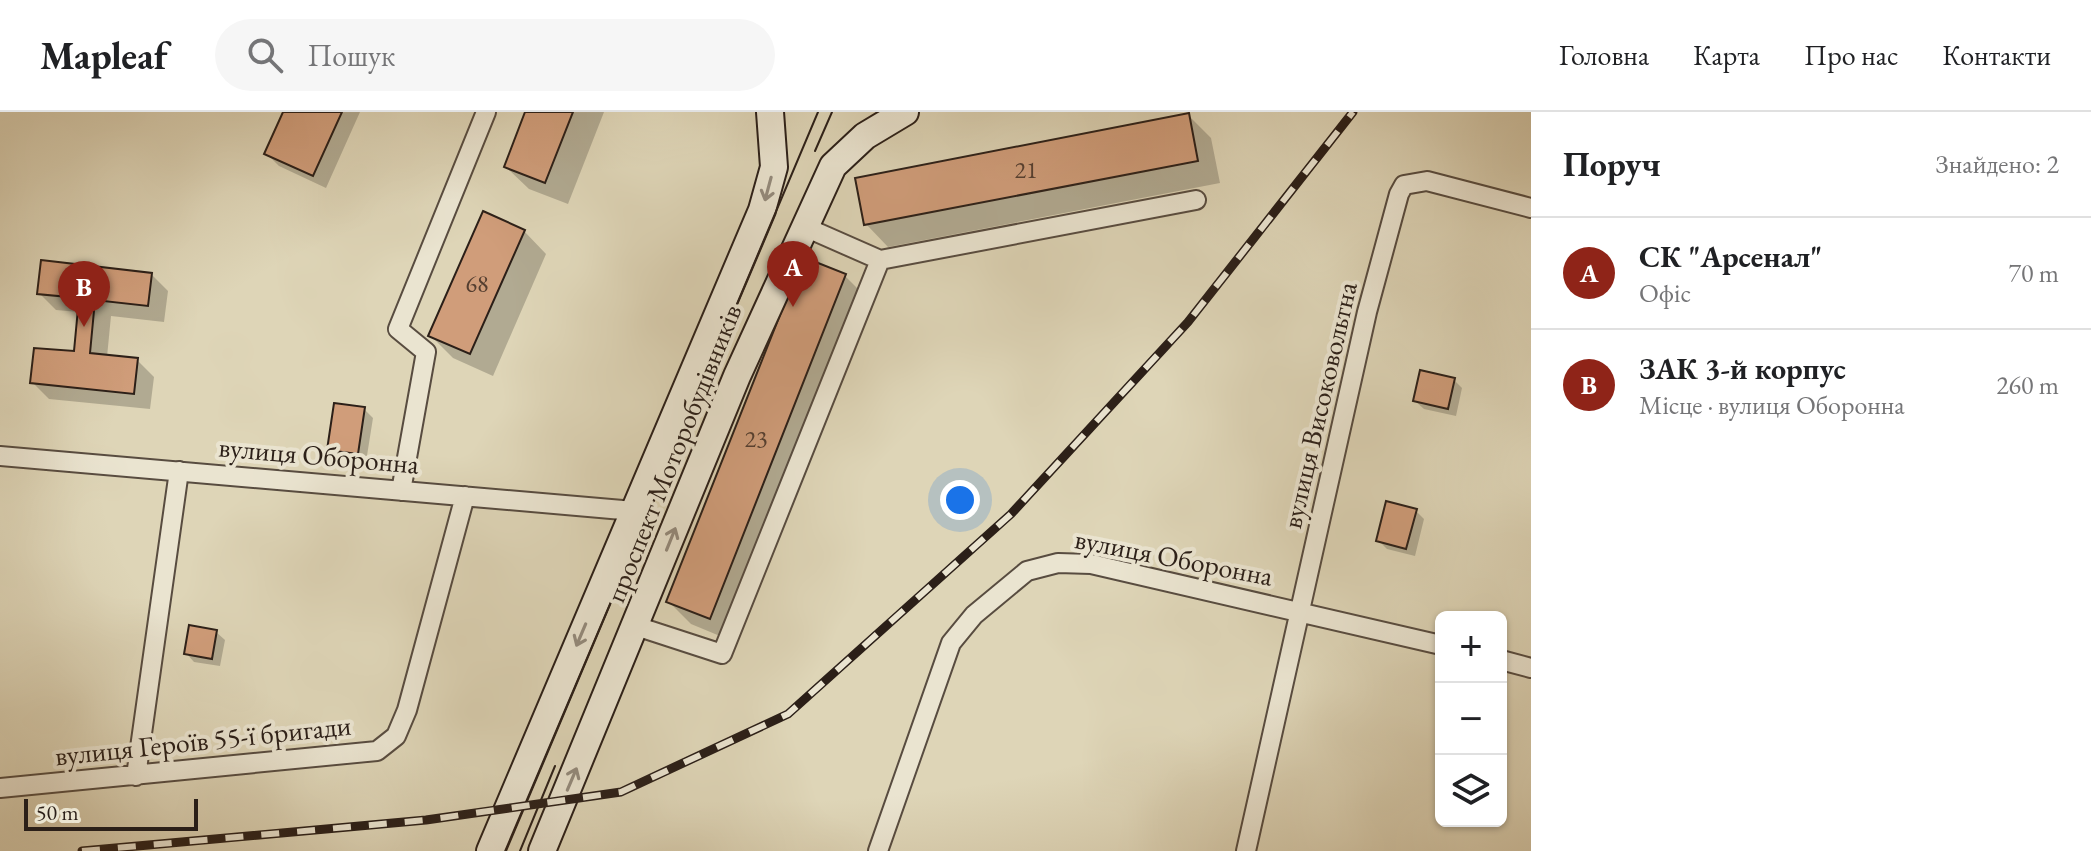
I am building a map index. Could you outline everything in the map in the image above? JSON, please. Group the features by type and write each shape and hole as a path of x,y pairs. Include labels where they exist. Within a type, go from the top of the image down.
{"main road":[{"name":"проспект Моторобудівників","path":"490,851 762,210 774,167 770,112"},
{"name":"проспект Моторобудівників","path":"542,851 737,376 833,166 865,136 905,112"}],"street":[{"path":"401,491 426,352 398,329 486,112"},
{"name":"вулиця Високовольтна","path":"1246,851 1367,312 1399,194 1404,185 1427,181 1531,208"},
{"path":"805,227 880,260 1196,200"},
{"path":"636,626 722,654 880,260"},
{"name":"вулиця Оборонна","path":"0,456 634,511"},
{"path":"136,776 179,471"},
{"name":"вулиця Героїв 55-ї бригади","path":"0,788 377,751 396,736 407,710 465,496"},
{"name":"вулиця Оборонна","path":"878,851 951,643 974,615 1027,571 1058,563 1091,564 1302,610 1435,643"},
{"path":"1507,662 1531,668"}],"building":[{"path":"283,112 342,112 313,176 264,154"},
{"path":"525,112 573,112 545,183 504,167"},
{"path":"1189,113 1198,161 864,225 855,178"},
{"path":"483,211 525,230 470,354 428,336"},
{"path":"803,257 846,274 710,619 666,602"},
{"path":"41,260 152,273 148,306 95,300 90,353 138,358 134,394 30,383 34,348 74,351 79,298 37,294"},
{"path":"1420,370 1455,378 1448,409 1413,401"},
{"path":"334,403 365,407 358,454 327,450"},
{"path":"1386,501 1417,509 1406,549 1376,541"},
{"path":"189,625 217,630 212,659 184,654"}],"tram line":[{"path":"506,851 818,112"},
{"path":"815,151 832,112"},
{"path":"520,851 555,766"}],"railway":[{"path":"82,851 426,820 621,792 788,714 1011,514 1188,322 1353,112"}],"place":[{"name":"СК \"Арсенал\"","path":"793,307"},
{"name":"ЗАК 3-й корпус","path":"84,327"}]}
